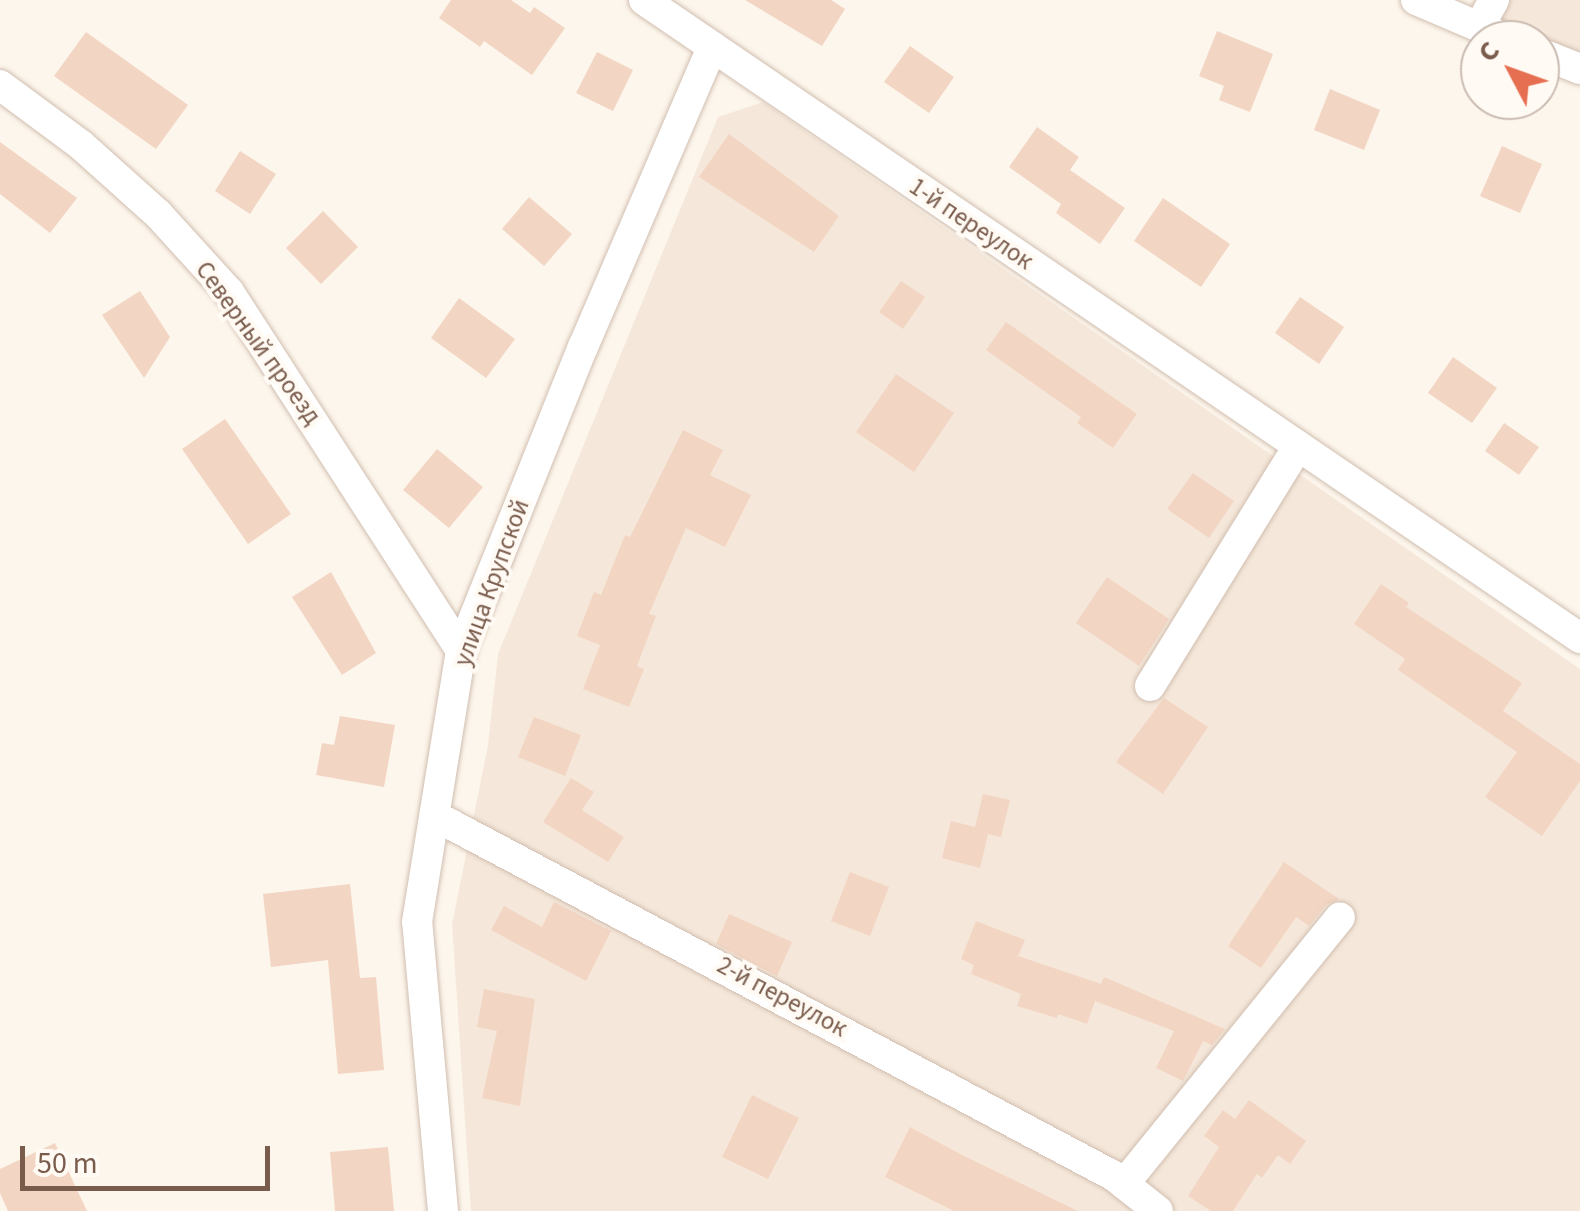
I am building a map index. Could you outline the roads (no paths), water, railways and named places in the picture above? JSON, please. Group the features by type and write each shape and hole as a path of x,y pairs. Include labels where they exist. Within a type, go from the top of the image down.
{"street":[{"name":"1-й переулок","path":"644,0 1580,638"},
{"path":"1416,0 1463,20"},
{"name":"улица Крупской","path":"444,1211 417,922 461,650 583,347 712,48"},
{"name":"Северный проезд","path":"0,85 81,145 158,214 228,292 461,650"},
{"path":"1150,686 1298,446"},
{"name":"2-й переулок","path":"437,817 849,1032 1124,1184 1158,1211"},
{"path":"1124,1184 1340,917"}]}
